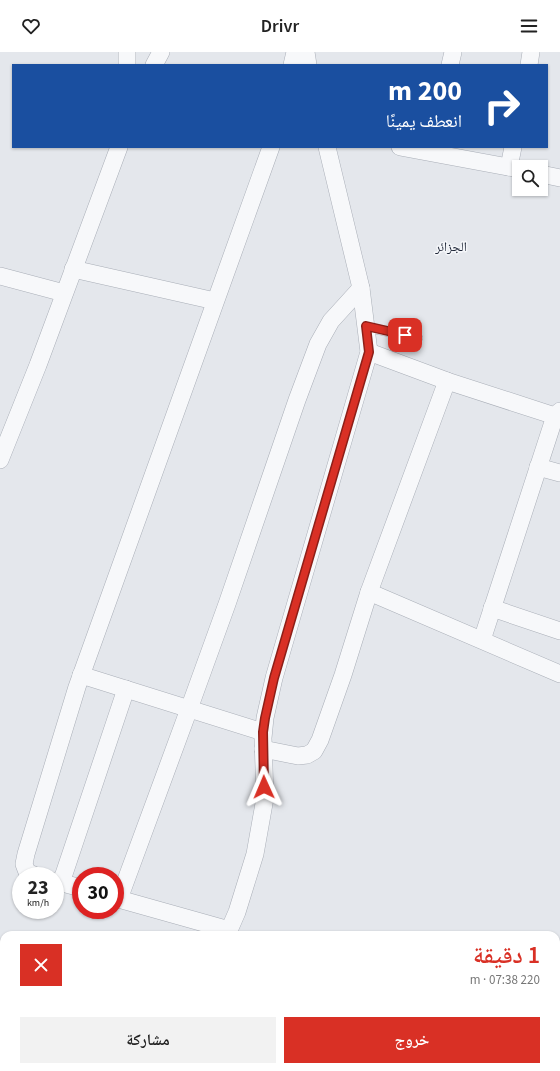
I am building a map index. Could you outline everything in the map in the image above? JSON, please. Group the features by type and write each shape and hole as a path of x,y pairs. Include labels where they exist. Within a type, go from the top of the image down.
{"street":[{"path":"127,52 127,64"},
{"path":"155,64 161,52"},
{"path":"292,64 295,52"},
{"path":"306,52 308,64"},
{"path":"450,64 453,52"},
{"path":"529,64 531,52"},
{"path":"0,460 118,148"},
{"path":"25,867 24,864 26,854 81,675 271,148"},
{"path":"229,931 237,912 255,854 265,798 263,732 274,678 369,352 361,288 327,148"},
{"path":"411,148 432,150 512,168"},
{"path":"513,148 514,160"},
{"path":"548,175 560,178"},
{"path":"73,269 215,301"},
{"path":"0,276 64,293"},
{"path":"124,880 189,709 318,344 331,321 361,288"},
{"path":"369,352 447,381 558,414 538,467 482,640"},
{"path":"263,749 298,756 307,755 314,751 320,740 369,592 447,381"},
{"path":"538,467 560,473"},
{"path":"369,592 560,674"},
{"path":"492,608 560,631"},
{"path":"81,675 263,732"},
{"path":"63,867 126,689"},
{"path":"124,900 222,931"}],"lane":[{"path":"366,326 418,338"}],"district":[{"name":"الجزائر","path":"451,247"}],"route":[{"path":"264,787 263,738 265,718 274,678 369,352 366,326 405,335"}]}
